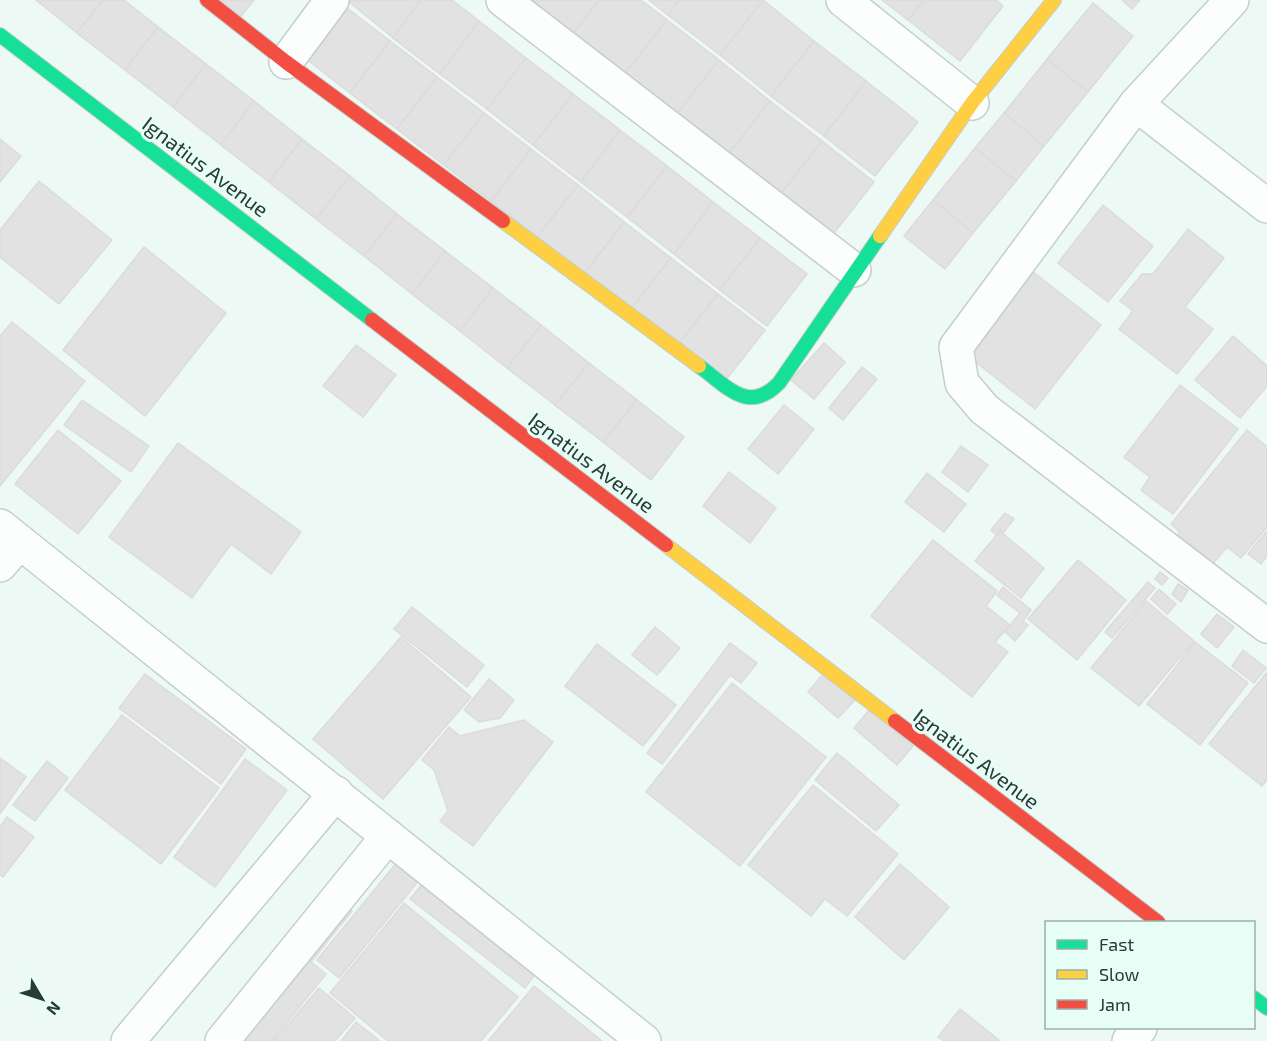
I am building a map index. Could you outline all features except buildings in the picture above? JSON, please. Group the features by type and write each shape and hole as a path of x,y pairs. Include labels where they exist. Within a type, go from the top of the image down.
{"street":[{"path":"207,0 286,62 742,398 755,401 767,396 779,382 854,270 972,103 1054,0"},
{"path":"286,62 332,0"},
{"path":"502,0 854,270"},
{"path":"843,0 972,103"},
{"path":"1232,0 1136,104 956,347 962,383 984,409 1267,626"},
{"name":"Ignatius Avenue","path":"0,35 1157,921"},
{"path":"1136,104 1267,206"},
{"path":"7,544 336,793 644,1041"},
{"path":"128,1041 336,793"},
{"path":"222,1041 388,836"},
{"path":"1255,999 1267,1008"},
{"path":"1129,1041 1139,1029"}],"traffic: fast":[{"path":"0,35 372,320"},
{"path":"699,366 738,394 757,397 768,392 779,383 880,236"},
{"path":"1255,999 1267,1008"}],"traffic: slow":[{"path":"880,236 972,103 1054,0"},
{"path":"503,221 699,366"},
{"path":"666,545 895,721"}],"traffic: jam":[{"path":"207,0 286,62 503,221"},
{"path":"372,320 666,545"},
{"path":"895,721 1157,921"}]}
